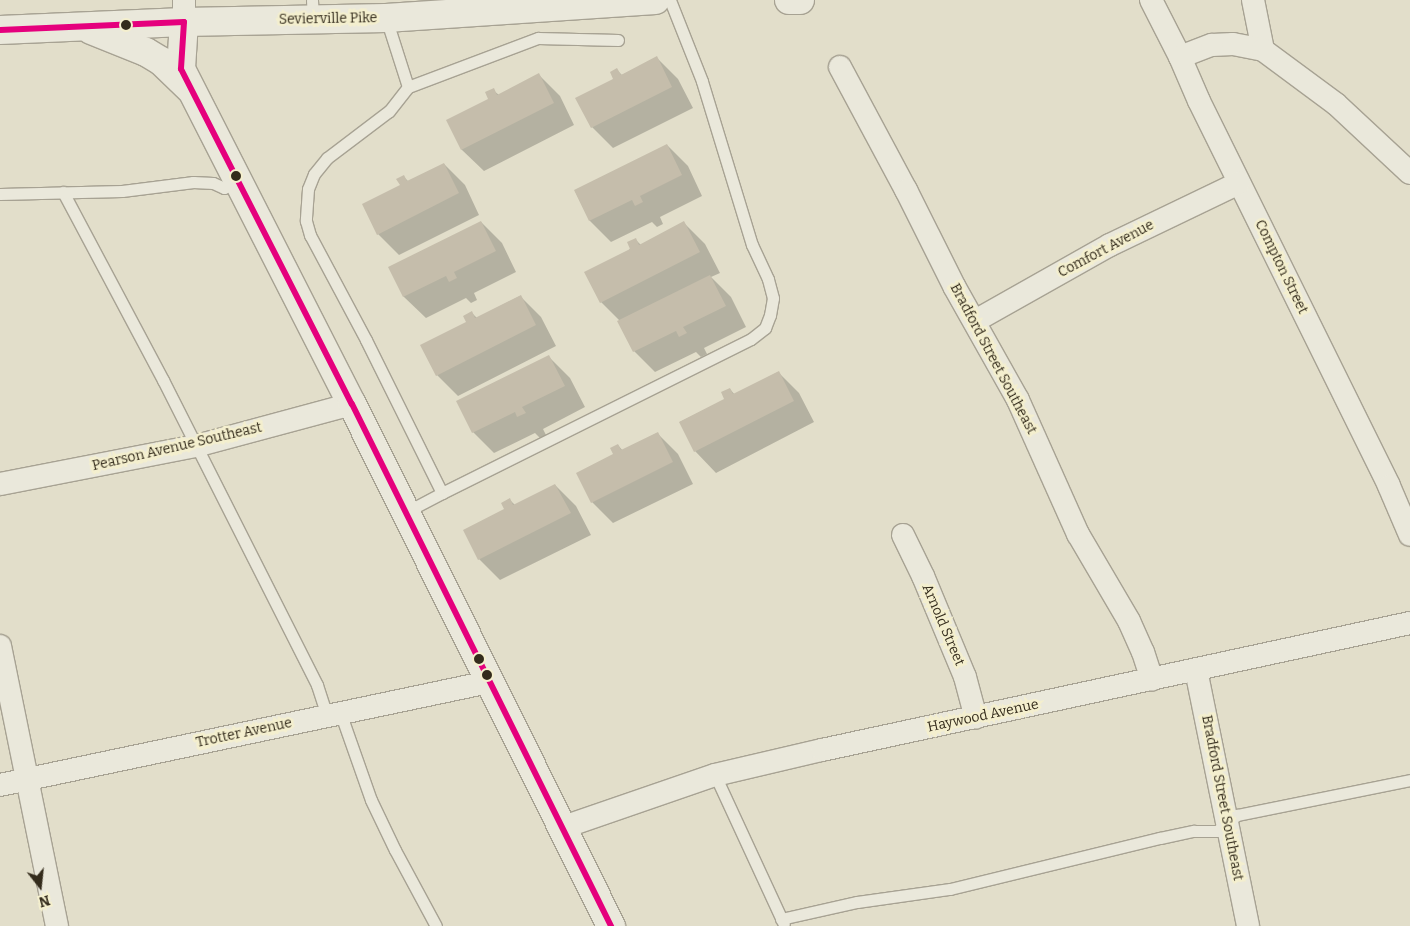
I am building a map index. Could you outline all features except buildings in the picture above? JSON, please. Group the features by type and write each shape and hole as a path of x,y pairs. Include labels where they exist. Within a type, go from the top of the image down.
{"street":[{"name":"Sevierville Pike","path":"0,30 83,26 184,11 312,10 386,18 492,5 655,0"},
{"path":"789,0 800,0"},
{"name":"Compton Street","path":"1151,0 1180,57 1198,101 1389,486 1410,535"},
{"path":"1253,0 1263,50"},
{"path":"184,11 182,69 352,404 611,926"},
{"path":"83,26 146,52 171,70 193,92"},
{"path":"1180,57 1212,45 1233,44 1263,50 1336,104 1410,173"},
{"name":"Bradford Street Southeast","path":"840,67 906,190 954,286 1018,400 1078,534 1129,621 1143,652 1152,680"},
{"name":"Comfort Avenue","path":"975,322 1110,245 1240,183"},
{"name":"Pearson Avenue Southeast","path":"0,484 196,446 352,404"},
{"name":"Arnold Street","path":"902,535 923,576 965,677 976,718"},
{"name":"Haywood Avenue","path":"561,828 715,776 822,750 1410,623"},
{"path":"0,646 57,926"},
{"name":"Bradford Street Southeast","path":"1196,670 1248,926"},
{"name":"Trotter Avenue","path":"0,785 489,682"}],"lane":[{"path":"405,512 751,339 765,328 770,315 772,298 768,279 752,245 702,81 670,0"},
{"path":"386,18 408,87"},
{"path":"442,494 366,340 310,235 306,221 308,189 314,174 327,158 389,111 408,87 538,38 618,40"},
{"path":"0,194 122,191 193,182 213,183 224,188 238,181"},
{"path":"63,192 333,714 395,850 436,926"},
{"path":"715,776 783,922 857,902 950,889 1160,838 1194,831 1217,831 1237,815 1410,780"}],"transit line":[{"path":"0,30 184,22 181,69 352,404 611,926"}]}
